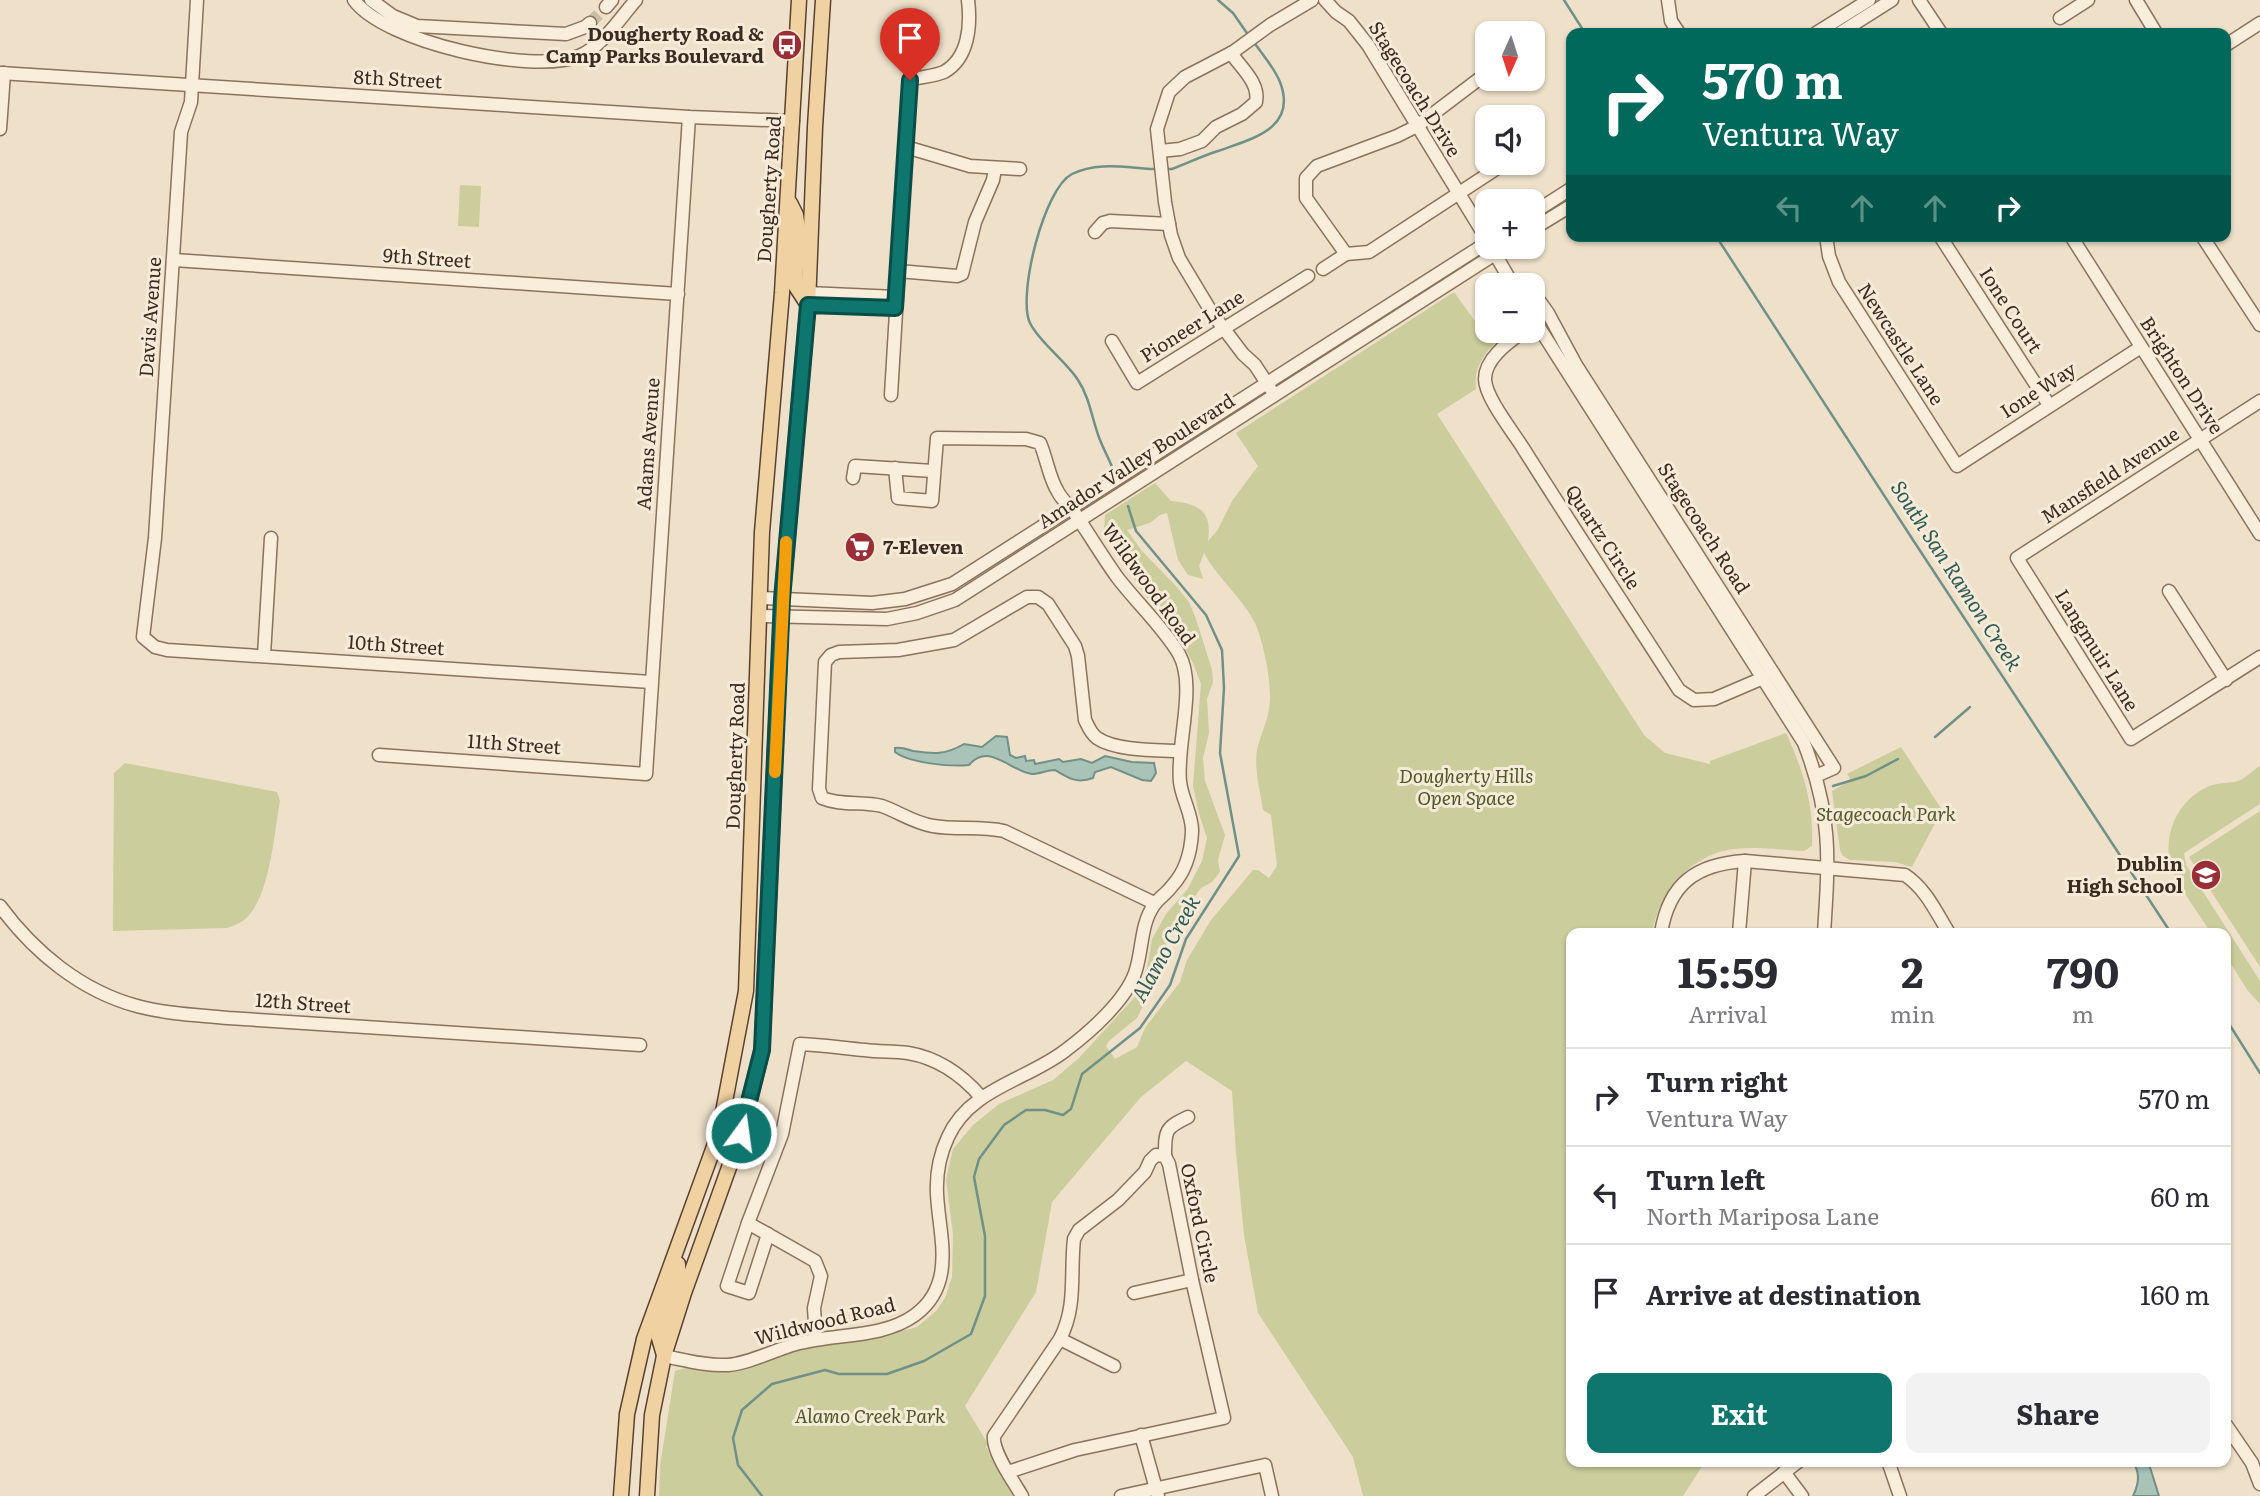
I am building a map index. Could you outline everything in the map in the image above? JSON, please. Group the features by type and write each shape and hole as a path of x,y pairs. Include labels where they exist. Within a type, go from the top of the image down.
{"main road":[{"name":"Dougherty Road","path":"621,1496 626,1414 644,1339 719,1133 746,991 762,533 788,198 799,0"},
{"name":"Dougherty Road","path":"647,1496 652,1415 664,1356 741,1133 762,1050 782,599 808,299 823,0"},
{"path":"788,198 796,215 798,229 795,285 808,299"},
{"path":"664,1356 659,1338 678,1272 679,1245"}],"street":[{"name":"Davis Avenue","path":"143,637 155,538 181,132 189,112 197,0"},
{"path":"354,0 377,21 400,33 489,58 548,62 579,55 598,44 636,0"},
{"path":"371,0 393,16 417,26 566,34 590,23"},
{"path":"891,395 910,80 944,71 957,58 967,41 970,19 968,0"},
{"path":"1274,395 1255,365 1223,328 1179,258 1164,198 1157,129 1169,92 1185,77 1233,51 1270,24 1312,0"},
{"name":"Stagecoach Drive","path":"1325,0 1349,21 1368,45 1475,221"},
{"path":"1668,0 1671,21 1676,28"},
{"path":"1824,28 1869,0"},
{"path":"1848,28 1892,0"},
{"path":"1919,0 1938,28"},
{"path":"2060,18 2088,0"},
{"path":"2136,0 2153,28"},
{"path":"2231,42 2260,23"},
{"path":"1160,153 1202,141 1216,127 1242,114 1256,102 1254,82 1233,51"},
{"name":"8th Street","path":"2,73 689,117 793,121"},
{"path":"0,129 2,73"},
{"path":"1346,254 1306,198 1306,178 1317,166 1418,126 1475,81"},
{"name":"Adams Avenue","path":"646,774 689,117"},
{"path":"906,147 970,166 1020,169"},
{"path":"898,271 957,276 962,274 975,222 995,169"},
{"path":"1323,269 1346,254 1370,252 1487,175"},
{"path":"1545,206 1566,192"},
{"path":"1545,222 1566,209"},
{"path":"1095,232 1103,223 1110,221 1169,224"},
{"name":"Newcastle Lane","path":"1827,242 1839,282 1957,466"},
{"name":"Ione Court","path":"1944,242 2049,405"},
{"name":"Brighton Drive","path":"2075,242 2259,530"},
{"path":"2206,242 2260,325"},
{"name":"Amador Valley Boulevard","path":"760,598 872,603 905,599 953,584 1475,250"},
{"name":"Amador Valley Boulevard","path":"759,616 887,619 917,613 956,600 1482,259"},
{"name":"9th Street","path":"174,260 677,294"},
{"name":"Pioneer Lane","path":"1112,341 1137,383 1308,276"},
{"path":"808,299 896,302"},
{"name":"Stagecoach Road","path":"1545,309 1613,433"},
{"name":"Stagecoach Road","path":"1545,337 1613,433 1750,647 1834,768 1816,776"},
{"name":"Quartz Circle","path":"1507,343 1486,371 1485,385 1679,690 1694,700 1713,699 1763,678"},
{"name":"Ione Way","path":"1957,466 2141,347"},
{"name":"Mansfield Avenue","path":"2017,558 2260,401"},
{"name":"Wildwood Road","path":"664,1356 728,1365 816,1339 880,1330 901,1323 919,1312 943,1273 944,1254 937,1193 940,1158 948,1135 981,1097 1049,1063 1070,1048 1121,999 1134,975 1141,950 1143,927 1154,904 1174,884 1191,850 1193,827 1180,785 1179,751 1186,691 1185,672 1179,654 1118,578 1058,492 1040,443 1026,439 937,438 933,471"},
{"path":"853,478 855,466 895,468 933,471 932,501 898,498 895,468"},
{"path":"264,655 271,538"},
{"name":"Langmuir Lane","path":"2017,558 2131,739 2260,657"},
{"path":"2169,591 2225,680"},
{"path":"1154,904 1004,831 934,826 882,807 860,803 833,803 822,798 819,789 825,662 831,655 839,652 898,650 954,640 1027,597 1038,597 1048,604 1075,646 1085,720 1097,738 1112,744 1144,750 1179,751"},
{"name":"10th Street","path":"143,637 155,648 167,650 651,682"},
{"name":"Stagecoach Road","path":"1750,647 1763,678 1804,743 1816,776 1826,818 1828,867 1824,928"},
{"name":"11th Street","path":"379,755 646,774"},
{"path":"1739,928 1745,860"},
{"path":"1662,928 1671,900 1683,883 1701,870 1720,862 1745,860 1905,875 1925,893 1946,928"},
{"name":"12th Street","path":"0,906 10,920 57,965 81,982 136,1006 170,1013 216,1017 640,1045"},
{"path":"768,1234 749,1293 727,1286 782,1133 800,1044 841,1046 918,1056 954,1071 967,1080 981,1097"},
{"path":"1165,1156 1165,1137 1171,1125 1188,1117"},
{"name":"Oxford Circle","path":"1008,1472 1074,1450 1224,1418 1169,1164 1165,1156 1156,1155 1145,1172 1118,1200 1079,1230 1074,1239 1072,1308 1069,1323 995,1436 993,1444 1008,1472 1023,1496"},
{"path":"748,1223 815,1261 821,1276 814,1308 816,1339"},
{"path":"1134,1293 1192,1280"},
{"path":"1060,1339 1114,1366"},
{"path":"2231,1432 2252,1463 2260,1483"},
{"path":"1141,1435 1157,1493"},
{"path":"1121,1496 1157,1493 1265,1465 1272,1496"},
{"path":"1754,1496 1791,1467"},
{"path":"1890,1467 1900,1496"},
{"path":"1784,1472 1802,1496"}],"green space":[{"path":"460,185 481,186 479,227 458,226"},
{"name":"Dougherty Hills Open Space","path":"1454,292 1475,321 1475,343 1496,343 1480,363 1476,389 1437,414 1644,735 1665,753 1710,764 1710,761 1786,733 1806,788 1812,846 1804,851 1733,849 1709,856 1685,872 1667,893 1653,928 1566,928 1566,1467 1702,1467 1683,1496 1363,1496 1353,1457 1258,1313 1244,1235 1232,1091 1186,1061 1141,1097 1052,1202 1036,1292 965,1406 988,1444 986,1447 1013,1496 659,1496 660,1466 675,1371 689,1367 700,1371 742,1367 814,1345 917,1327 936,1311 945,1298 952,1277 953,1235 946,1179 953,1149 973,1125 999,1104 1053,1080 1079,1058 1135,997 1146,974 1152,939 1166,914 1187,890 1202,861 1207,838 1193,786 1201,684 1182,642 1157,612 1110,545 1104,531 1105,515 1155,483 1171,501 1190,504 1202,511 1208,523 1208,541 1217,531 1232,501 1258,466 1236,433","holes":["1167,513 1178,560 1188,575 1203,579 1199,566 1204,553 1250,614 1264,653 1270,700 1256,757 1263,810 1271,815 1277,866 1269,878 1258,870 1253,870 1211,920 1187,960 1180,982 1145,1028 1137,1047 1115,1059 1106,1046 1137,1018 1163,966 1164,950 1173,927 1201,888 1212,882 1220,872 1218,860 1225,835 1205,781 1203,758 1209,733 1207,699 1213,682 1212,670 1196,619 1189,602 1142,551 1127,530 1150,523"]},
{"name":"Stagecoach Park","path":"1901,747 1942,810 1912,867 1895,862 1850,860 1843,856 1840,850 1832,791 1851,780 1847,774"},
{"path":"125,763 277,792 280,801 265,883 252,911 243,921 227,928 113,931 114,773"},
{"path":"2260,766 2260,804 2184,853 2186,865 2226,928 2208,928 2172,869 2169,857 2170,833 2180,811 2196,793 2211,785 2244,778"},
{"path":"2260,811 2260,967 2189,857"},
{"path":"2231,936 2260,981 2260,1004 2231,964"}],"shaded area":[{"path":"996,736 1007,737 1010,755 1016,758 1025,756 1026,761 1034,760 1035,764 1059,759 1063,762 1081,759 1092,763 1105,756 1132,762 1154,763 1156,773 1151,781 1142,780 1111,767 1095,772 1093,778 1077,780 1055,770 1035,774 1024,772 992,757 977,758 969,765 952,765 920,761 895,752 895,748 904,748 933,753 945,752 964,744 982,747"},
{"path":"2136,1467 2150,1467 2159,1496 2133,1496 2137,1487"}],"waterway":[{"name":"Alamo Creek","path":"1218,0 1233,13 1249,36"},
{"name":"South San Ramon Creek","path":"1564,0 1582,28"},
{"name":"Alamo Creek","path":"1166,169 1244,142 1268,130 1277,121 1283,111 1284,98 1280,82 1253,41"},
{"name":"Alamo Creek","path":"1113,469 1082,387 1030,323 1027,309 1030,268 1043,220 1052,199 1062,183 1072,174 1102,166 1155,169"},
{"name":"South San Ramon Creek","path":"1720,242 2168,928"},
{"name":"Alamo Creek","path":"762,1496 738,1465 733,1438 742,1410 772,1384 825,1370 839,1374 887,1374 924,1361 971,1334 985,1296 985,1236 974,1177 979,1159 1004,1125 1026,1110 1045,1110 1063,1115 1071,1109 1082,1074 1140,1028 1170,985 1186,939 1239,856 1220,753 1224,688 1222,650 1206,615 1136,531 1128,506"},
{"path":"1935,737 1970,707"},
{"path":"1833,786 1866,776 1898,759"},
{"name":"South San Ramon Creek","path":"2231,1027 2260,1073"}],"tunnel":[{"path":"590,23 606,7"}],"slow traffic":[{"path":"775,772 786,542"}],"place":[{"name":"Dougherty Road & Camp Parks Boulevard","path":"787,45"},
{"name":"7-Eleven","path":"860,547"},
{"name":"Dublin High School","path":"2206,875"}],"route":[{"path":"741,1133 762,1050 782,599 808,305 895,308 910,80"}],"park label":[{"name":"Alamo Creek Park","path":"870,1416"}]}
